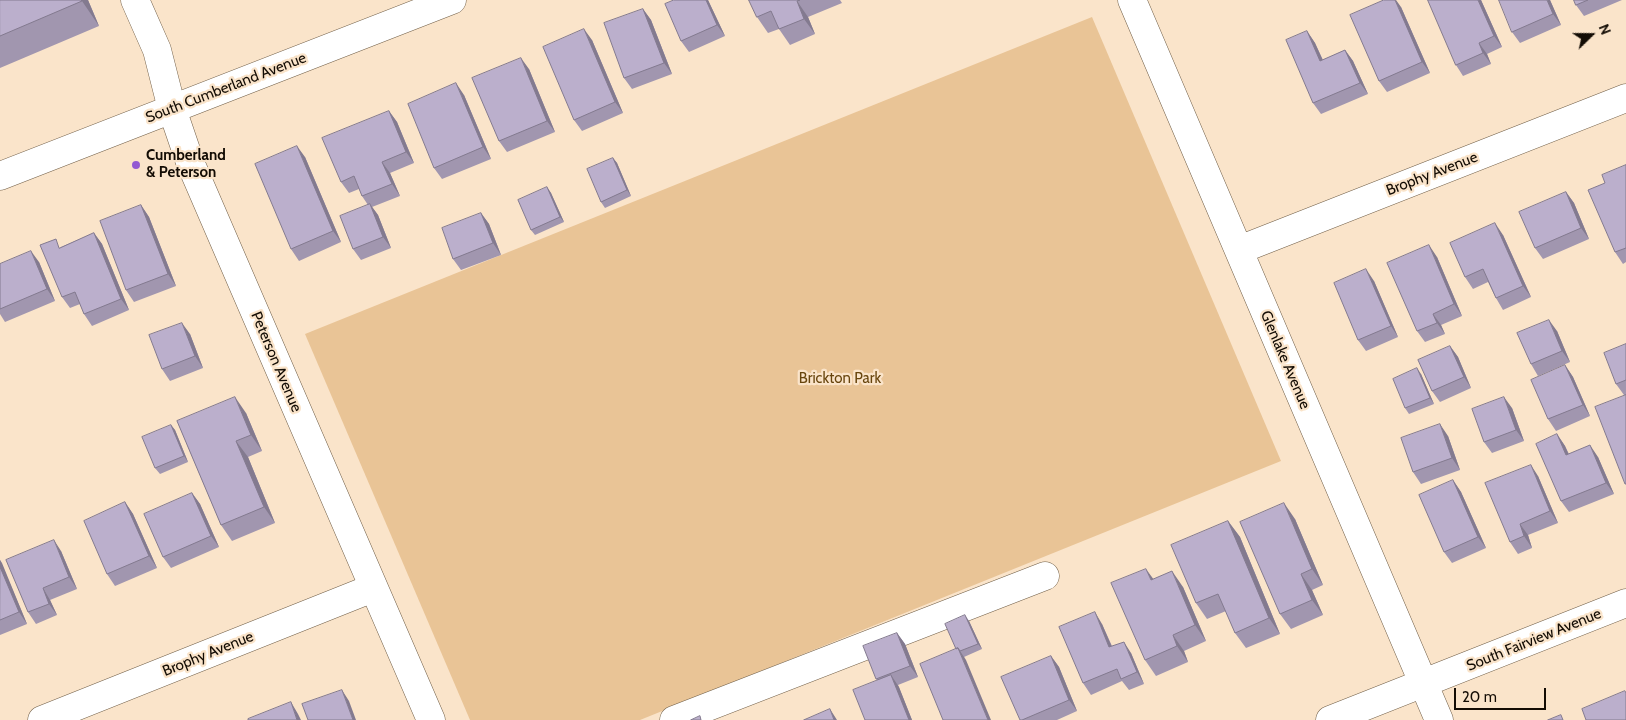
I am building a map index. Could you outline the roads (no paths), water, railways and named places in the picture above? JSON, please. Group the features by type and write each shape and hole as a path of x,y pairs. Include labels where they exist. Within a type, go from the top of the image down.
{"street":[{"name":"Peterson Avenue","path":"136,0 157,50 172,109 190,162 431,720"},
{"name":"South Cumberland Avenue","path":"0,176 452,0"},
{"name":"Glenlake Avenue","path":"1132,0 1439,720"},
{"name":"Brophy Avenue","path":"1238,250 1626,98"},
{"path":"674,720 1045,576"},
{"name":"Brophy Avenue","path":"42,720 373,588"},
{"name":"South Fairview Avenue","path":"1330,720 1626,603"}],"place":[{"name":"Cumberland & Peterson","path":"136,165"}],"park label":[{"name":"Brickton Park","path":"840,379"}]}
